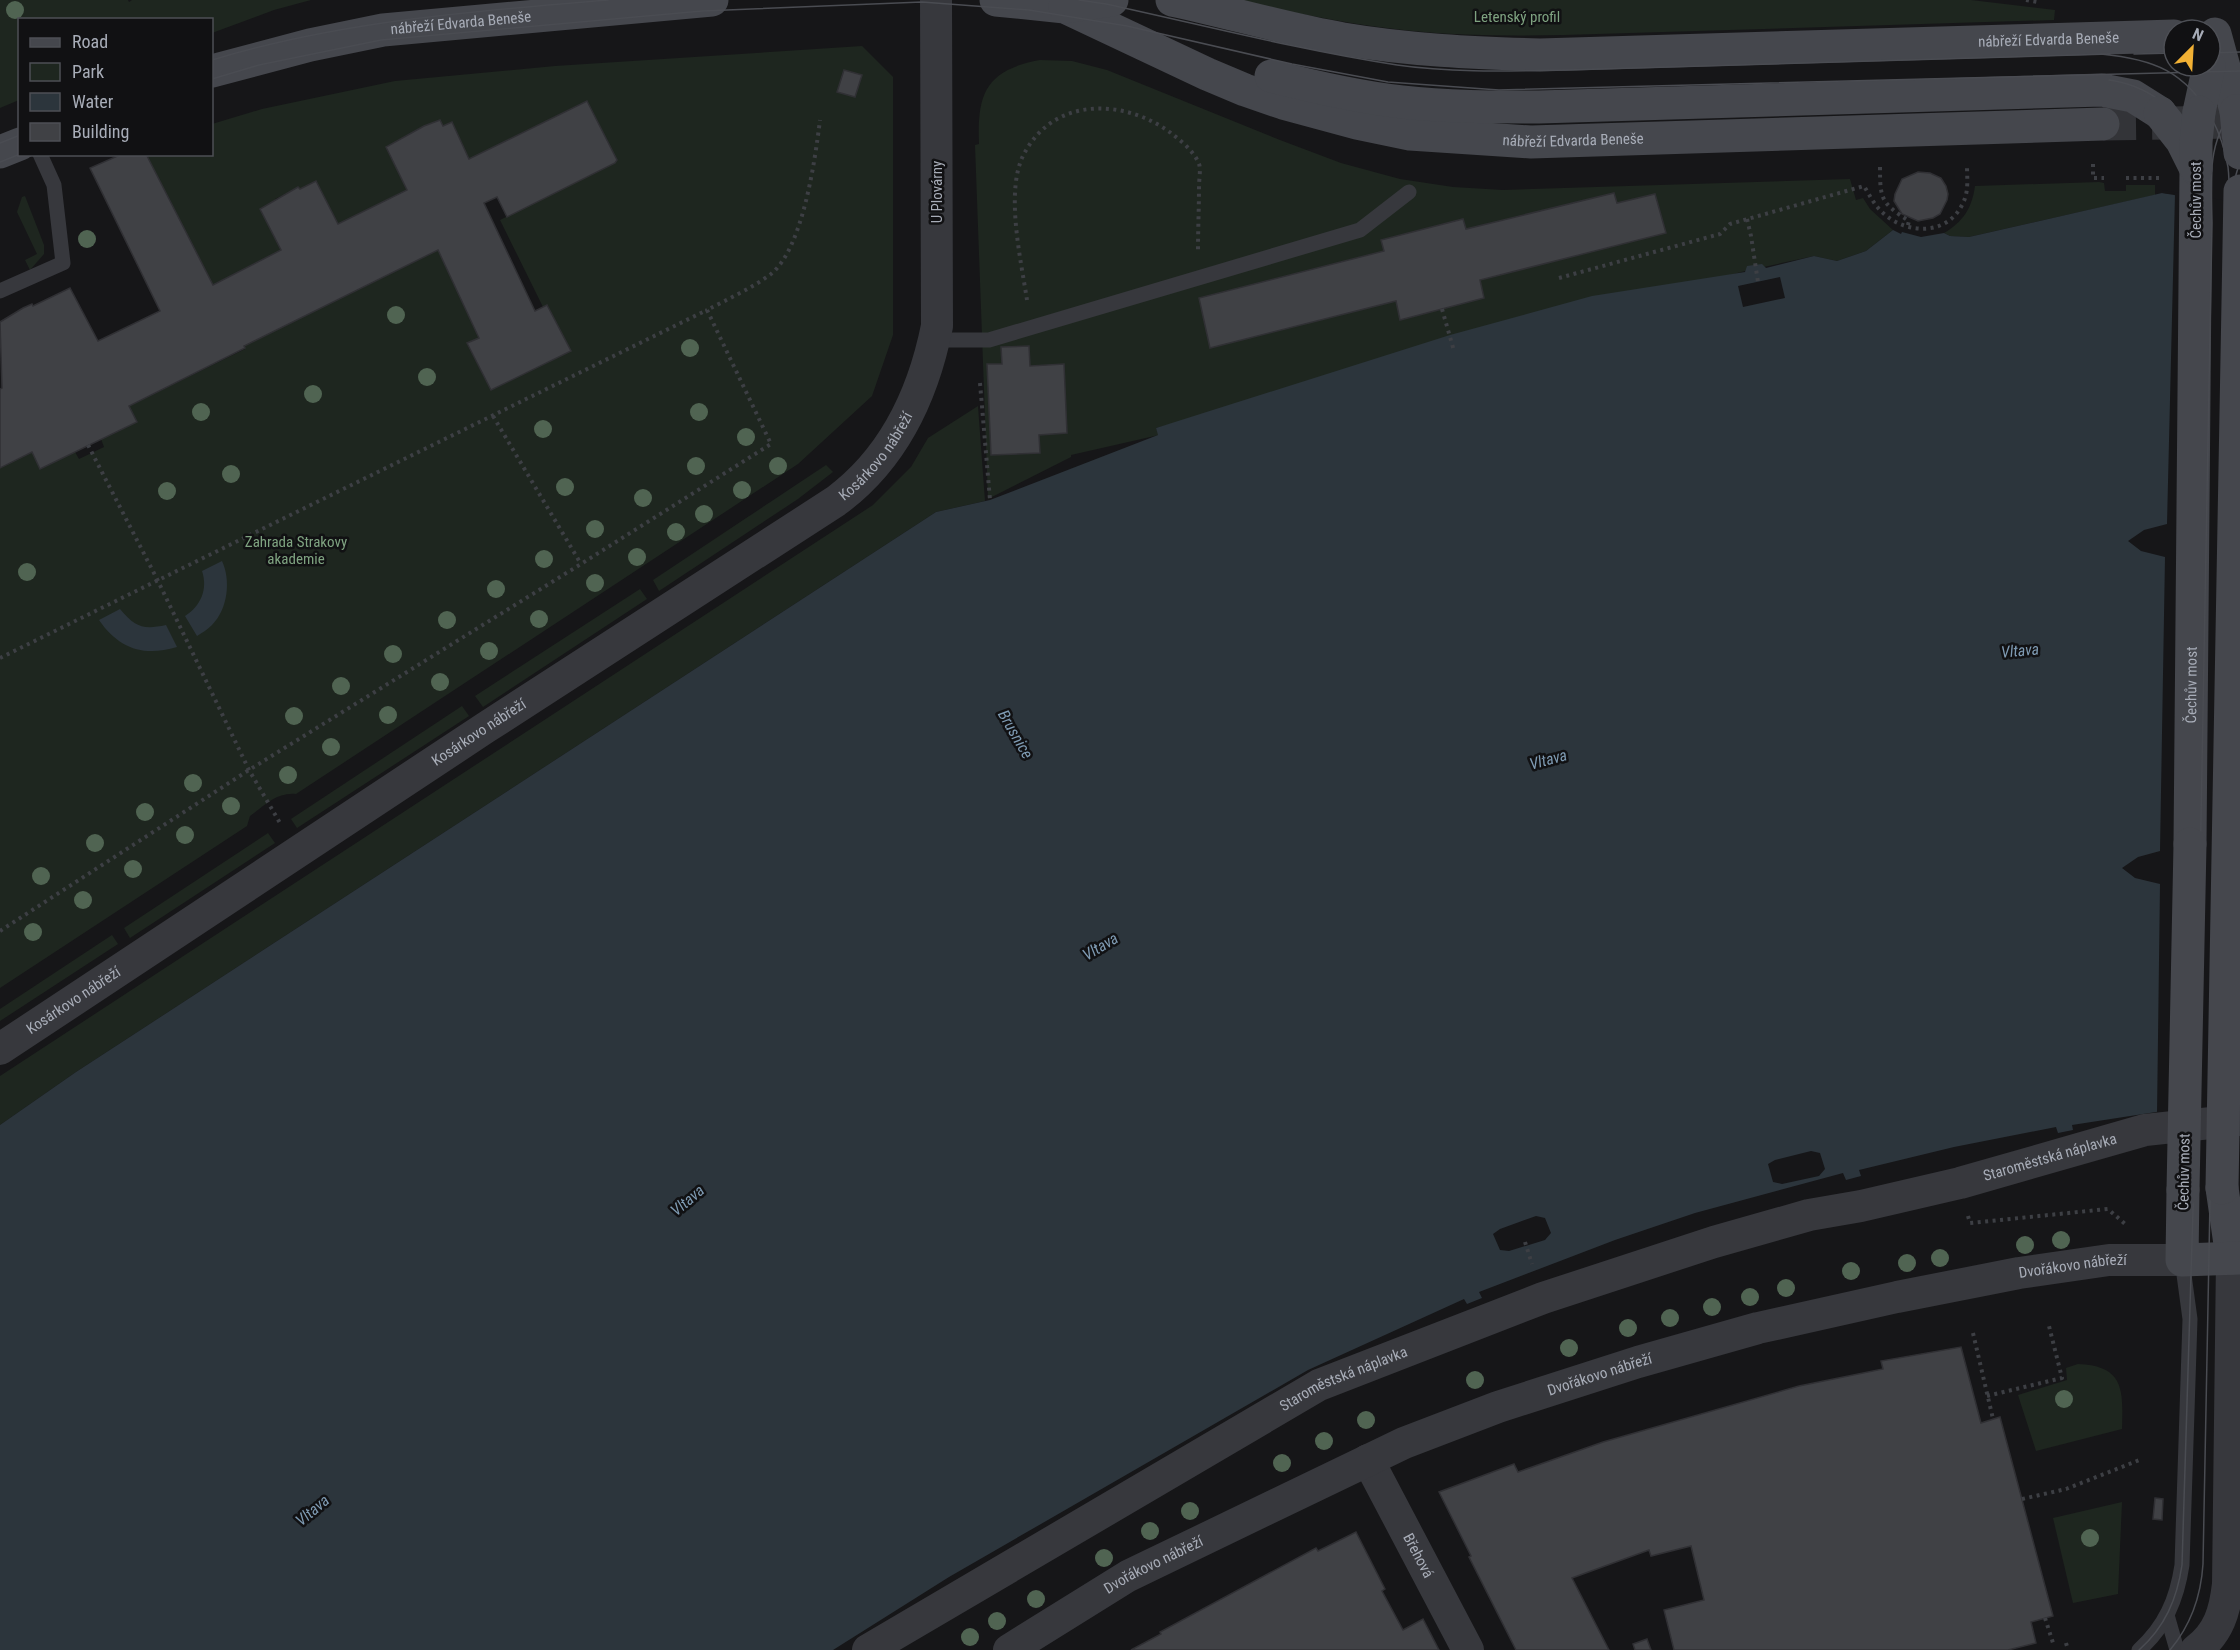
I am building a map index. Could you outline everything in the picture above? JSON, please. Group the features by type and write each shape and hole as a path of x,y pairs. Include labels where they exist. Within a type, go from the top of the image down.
{"street":[{"name":"nábřeží Edvarda Beneše","path":"213,71 310,45 383,30 712,0"},
{"name":"U Plovárny","path":"922,383 934,340 937,311 936,0"},
{"name":"nábřeží Edvarda Beneše","path":"996,0 1065,7 1112,0"},
{"name":"nábřeží Edvarda Beneše","path":"1172,0 1342,39 1403,48 1468,53 1540,55 2162,36"},
{"name":"nábřeží Edvarda Beneše","path":"1065,7 1216,78 1283,103 1410,134 1531,142 2103,124"},
{"path":"1139,42 1326,90 1425,104 1539,107 2102,90 2133,96 2160,113 2182,141 2196,169"},
{"path":"2222,53 2236,111 2240,153"},
{"name":"Čechův most","path":"2182,1260 2190,844 2196,142 2199,112 2206,78"},
{"path":"0,152 18,145"},
{"path":"2196,1650 2212,1636 2220,1623 2228,1584 2236,1258 2222,1188 2240,180"},
{"name":"Kosárkovo nábřeží","path":"0,1048 475,735 836,501 864,478 887,450 908,418 922,383"},
{"name":"Staroměstská náplavka","path":"868,1650 1319,1385 1543,1298 1714,1242 1809,1215 1960,1183 2145,1130 2240,1120"},
{"name":"Dvořákovo nábřeží","path":"1009,1650 1128,1576 1404,1443 1498,1407 1638,1362 1758,1328 2019,1273 2109,1260 2236,1258"},
{"name":"Břehová","path":"1368,1460 1468,1650"}],"lane":[{"path":"0,291 63,263 54,184 41,156"},
{"path":"934,340 989,340 1359,230 1408,192"},
{"path":"2139,1650 2160,1629 2179,1583 2183,1540 2190,1319 2182,1260"},
{"path":"2167,1615 2177,1650"}],"path":[{"path":"1032,327 1017,236 1014,184 1024,153 1041,129 1073,111 1110,107 1138,114 1160,125 1184,142 1199,164 1197,278"},
{"path":"0,658 494,416 707,310 772,274 796,234 812,182 820,120"},
{"path":"2093,164 2093,178 2104,178"},
{"path":"1880,166 1880,193 1887,205 1909,221 1906,228"},
{"path":"1560,278 1720,234 1730,224 1864,186 1883,213 1906,228 1924,230 1941,225 1958,212 1964,202 1967,188 1967,166"},
{"path":"2126,178 2162,178"},
{"path":"1747,219 1758,282"},
{"path":"1442,309 1454,351"},
{"path":"0,931 249,770 771,444 707,310"},
{"path":"980,383 990,500"},
{"path":"494,416 581,564"},
{"path":"88,446 158,581 249,770 278,819"},
{"path":"1981,1222 2108,1209 2125,1224"},
{"path":"1525,1242 1535,1274"},
{"path":"1987,1396 2062,1378 2048,1322"},
{"path":"1973,1333 1993,1419"},
{"path":"2022,1499 2066,1489 2142,1459"},
{"path":"2045,1618 2054,1646"},
{"path":"2066,1644 2068,1650"}],"green space":[{"path":"0,0 128,0 129,2 132,0 311,0 274,10 213,33 213,18 18,18 18,100 0,108"},
{"name":"Letenský profil","path":"1232,0 1971,0 2055,10 2054,20 1507,35 1413,31 1322,18"},
{"name":"Zahrada Strakovy akademie","path":"862,46 893,77 893,335 872,396 798,464 296,794 283,795 272,800 250,816 247,826 0,988 0,468 32,452 75,452 79,459 104,447 101,439 137,422 129,406 438,250 479,338 467,344 491,390 547,305 543,307 500,220 617,160 587,101 469,159 452,122 443,126 440,120 386,147 407,190 338,224 298,188 275,199 281,250 213,285 147,156 213,156 213,124 262,109 395,81 555,66"},
{"path":"1040,60 1072,61 1107,70 1341,163 1400,179 1453,187 1503,190 1850,179 1856,200 1863,198 1870,209 1893,230 1866,251 1837,261 1814,256 1745,271 1156,428 1159,435 1071,455 988,499 975,145 979,144 980,111 988,87 1007,70","holes":["1028,346 1030,366 1064,365 1067,433 1039,435 1039,453 991,455 987,364 1002,364 1001,347"]},
{"path":"2104,183 2105,191 2126,191 2126,185 2155,185 2155,195 1969,237 1950,236 1944,233 1966,214 1975,186"},
{"path":"25,196 44,245 44,254 30,270 25,260 37,254 17,212 22,197"},
{"path":"978,406 985,501 936,512 76,1072 0,1125 0,1076 873,505 911,467 928,438"},
{"path":"826,465 833,472 798,499 659,591 653,580"},
{"path":"640,589 647,599 483,707 475,696"},
{"path":"462,706 469,716 297,828 291,819"},
{"path":"268,833 275,843 130,938 124,928"},
{"path":"112,935 118,944 0,1021 0,1009"},
{"path":"2078,1364 2093,1366 2113,1375 2121,1392 2122,1429 2036,1451 2018,1395 2067,1380 2066,1368"},
{"path":"2122,1502 2118,1594 2073,1603 2053,1518"}],"water":[{"path":"2162,193 2240,206 2240,1099 2072,1125 2073,1130 2058,1133 2056,1127 1954,1147 1859,1170 1861,1176 1846,1180 1843,1173 1695,1213 1615,1240 1479,1292 1482,1298 1467,1304 1464,1299 1308,1370 949,1577 833,1650 0,1650 0,1125 76,1072 936,512 990,500 1158,435 1156,428 1450,335 1592,296 1745,272 1747,266 1762,264 1766,268 1814,256 1837,261 1866,251 1893,230 1901,234 1902,232 1921,237 1944,233 1950,236 1969,237"},
{"path":"222,561 227,585 225,603 212,625 197,636 185,616 191,612 202,596 204,578 202,571"},
{"path":"120,609 130,620 140,626 166,625 177,647 154,651 143,650 133,648 115,638 99,620"}],"pier":[{"path":"2162,190 2240,203 2240,1103 2157,1115 2160,884 2135,878 2122,868 2138,857 2160,851 2165,557 2141,551 2128,541 2144,530 2167,524 2175,194 2162,193"},
{"path":"1780,277 1785,298 1743,307 1738,286"},
{"path":"1811,1151 1820,1153 1825,1169 1819,1176 1782,1184 1773,1182 1768,1164 1775,1160"},
{"path":"1536,1216 1545,1218 1551,1233 1545,1240 1509,1251 1500,1250 1493,1234 1500,1229"}],"building":[{"path":"844,70 862,75 855,97 837,92"},
{"path":"587,101 617,160 615,163 507,217 497,197 484,203 535,311 547,305 571,351 491,390 467,343 479,338 438,250 129,406 137,422 40,469 32,452 0,468 0,389 2,388 0,322 23,308 32,304 33,306 70,288 98,341 160,311 90,168 117,156 147,156 213,285 281,250 260,209 298,187 300,189 316,181 338,224 407,190 386,147 440,120 443,126 452,122 469,159"},
{"path":"1918,172 1930,173 1941,178 1948,194 1940,214 1918,221 1902,214 1894,201 1902,179"},
{"path":"1614,193 1617,203 1655,194 1666,233 1480,280 1484,298 1400,320 1396,301 1210,348 1199,298 1384,251 1381,240 1463,219 1466,229"},
{"path":"1029,346 1030,366 1064,364 1067,433 1039,435 1040,453 991,455 987,364 1002,364 1001,347"},
{"path":"1961,1347 1981,1423 2000,1417 2053,1616 2031,1622 2036,1643 2008,1650 1674,1650 1664,1610 1704,1600 1691,1546 1651,1556 1649,1550 1572,1578 1609,1650 1516,1650 1439,1492 1514,1464 1518,1472 1603,1442 1799,1386 1883,1369 1881,1361"},
{"path":"2155,1498 2163,1499 2162,1520 2153,1519"},
{"path":"1356,1532 1385,1589 1382,1591 1403,1630 1423,1619 1439,1650 1131,1650 1316,1548 1318,1551"},
{"path":"1647,1639 1651,1650 1635,1650 1633,1644"}],"tunnel":[{"path":"2103,124 2240,122"}],"tram line":[{"path":"213,60 260,47 358,27 458,14 608,0"},
{"path":"1079,0 1324,52 1397,65 1439,69 1567,70 2110,54"},
{"path":"213,79 259,65 381,40 702,11 922,2 1029,10 1127,26 1292,64 1388,82 1499,90 2240,71"},
{"path":"2222,53 2240,52"},
{"path":"2134,54 2162,53"},
{"path":"2101,54 2152,64 2166,70 2191,89 2217,130 2225,154 2229,180 2203,1564 2194,1610 2184,1631 2170,1650"},
{"path":"2109,80 2143,90 2172,111 2195,139 2206,172"},
{"path":"2139,1650 2163,1622 2173,1601 2182,1565 2195,1145 2212,223 2211,174 2221,130 2240,102"},
{"path":"0,143 18,136"},
{"path":"0,162 18,155"},
{"path":"2233,185 2240,161"}],"water label":[{"name":"Vltava","path":"2020,650"},
{"name":"Brusnice","path":"1016,734"},
{"name":"Vltava","path":"1548,759"},
{"name":"Vltava","path":"1100,946"},
{"name":"Vltava","path":"687,1200"},
{"name":"Vltava","path":"312,1510"}]}
